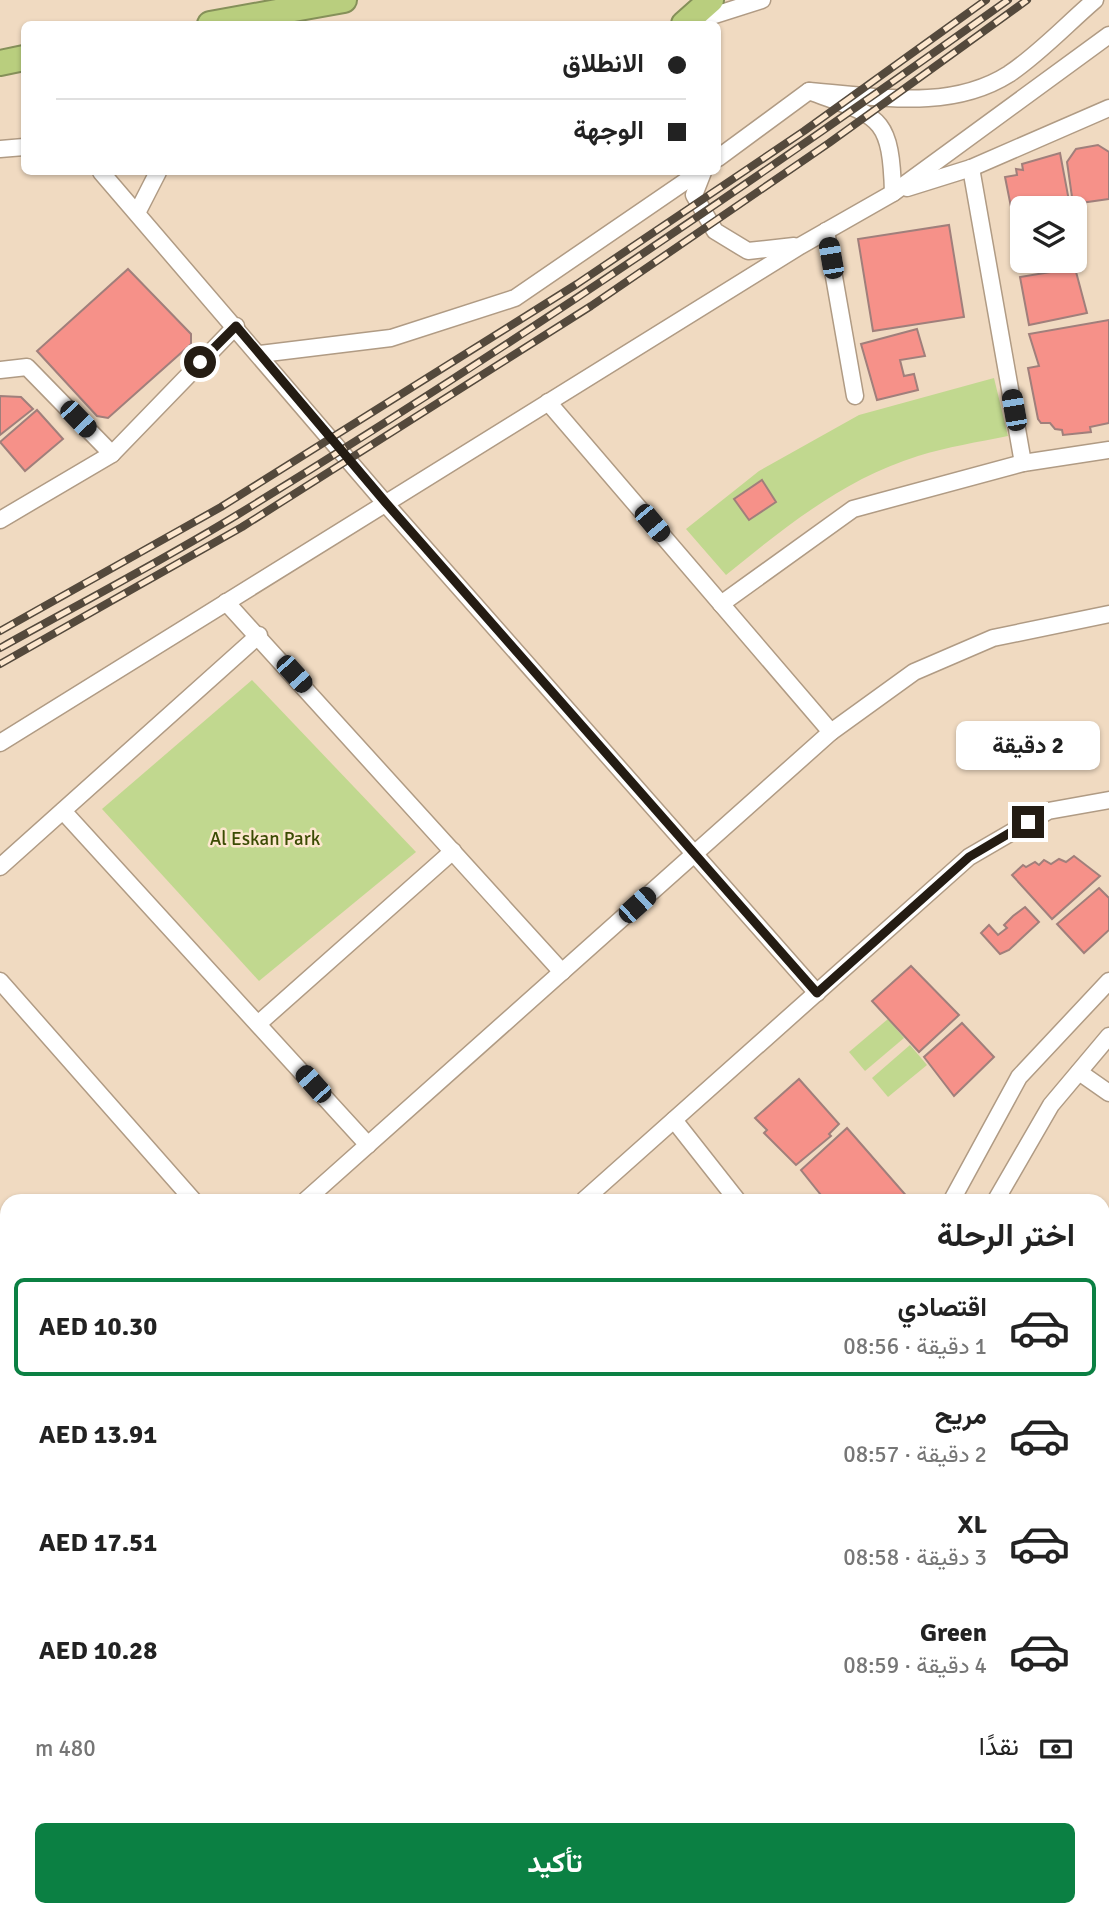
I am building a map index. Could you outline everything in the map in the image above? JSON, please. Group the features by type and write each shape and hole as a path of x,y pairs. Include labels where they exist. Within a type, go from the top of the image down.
{"highway":[{"path":"227,21 344,0"},
{"path":"687,21 710,0"},
{"path":"0,63 21,59"}],"street":[{"path":"694,21 762,0"},
{"path":"721,156 809,92 936,100 972,92 1009,74 1095,0"},
{"path":"0,743 800,246 893,193 1109,35"},
{"path":"809,92 870,114 887,135 893,193"},
{"path":"893,193 971,167 1109,107"},
{"path":"0,149 21,146"},
{"path":"971,167 1023,463"},
{"path":"104,175 386,503 817,993"},
{"path":"137,213 156,175"},
{"path":"260,354 391,338 515,298 697,175"},
{"path":"700,175 694,195 715,231 748,251 800,246"},
{"path":"827,231 855,396"},
{"path":"0,520 112,454 236,326"},
{"path":"0,370 27,367 112,454"},
{"path":"548,402 831,732"},
{"path":"721,604 853,509 1023,463 1109,450"},
{"path":"226,602 259,635 562,972"},
{"path":"313,1194 831,732 914,672 981,643 1109,614"},
{"path":"0,867 259,635"},
{"path":"591,1194 969,857 1048,811 1109,800"},
{"path":"63,811 369,1145"},
{"path":"258,1024 453,851"},
{"path":"0,981 188,1194"},
{"path":"955,1194 1019,1077 1109,981"},
{"path":"999,1194 1051,1105 1109,1036"},
{"path":"1079,1072 1109,1093"},
{"path":"674,1120 732,1194"}],"green space":[{"path":"994,378 1008,436 929,453 865,478 793,522 726,575 686,529 759,471 859,415"},
{"name":"Al Eskan Park","path":"252,680 416,852 259,981 102,809"},
{"path":"888,1019 904,1038 865,1071 849,1052"},
{"path":"910,1045 927,1065 888,1097 872,1078"}],"building":[{"path":"1098,145 1109,152 1109,199 1087,202 1087,196 1072,196 1067,162 1076,149"},
{"path":"1060,153 1068,196 1010,196 1010,202 1005,177 1017,175 1016,169 1023,170 1022,164"},
{"path":"949,225 964,317 873,331 858,239"},
{"path":"128,269 191,334 191,344 108,418 97,416 37,351"},
{"path":"1044,273 1076,273 1087,313 1029,325 1020,277"},
{"path":"1109,320 1109,423 1090,427 1091,432 1063,435 1062,430 1055,429 1050,423 1041,423 1038,419 1028,368 1039,366 1029,334"},
{"path":"917,329 925,356 900,360 904,376 914,374 918,390 877,400 861,344"},
{"path":"0,396 21,397 33,409 0,435"},
{"path":"37,410 63,439 25,471 0,442"},
{"path":"762,480 776,502 749,520 734,499"},
{"path":"1074,856 1100,876 1052,919 1012,875 1023,865 1026,867 1035,862 1039,865 1044,860 1051,864 1059,859 1066,862"},
{"path":"1099,888 1109,898 1109,930 1084,953 1057,924"},
{"path":"1025,907 1039,922 1009,950 1000,954 981,933 989,925 998,935 1007,928 1004,925"},
{"path":"911,966 959,1015 919,1052 872,1001"},
{"path":"962,1023 994,1057 954,1096 924,1057"},
{"path":"799,1079 839,1124 829,1134 831,1136 796,1165 764,1133 767,1130 755,1118"},
{"path":"847,1128 905,1194 820,1194 801,1170"}],"railway":[{"path":"0,631 221,507 577,284 804,131 986,0"},
{"path":"0,648 208,532 433,392 723,200 1008,0"},
{"path":"0,664 242,527 591,306 829,143 1027,0"}],"route":[{"path":"200,362 236,326 386,503 817,993 969,857 1028,822"}]}
